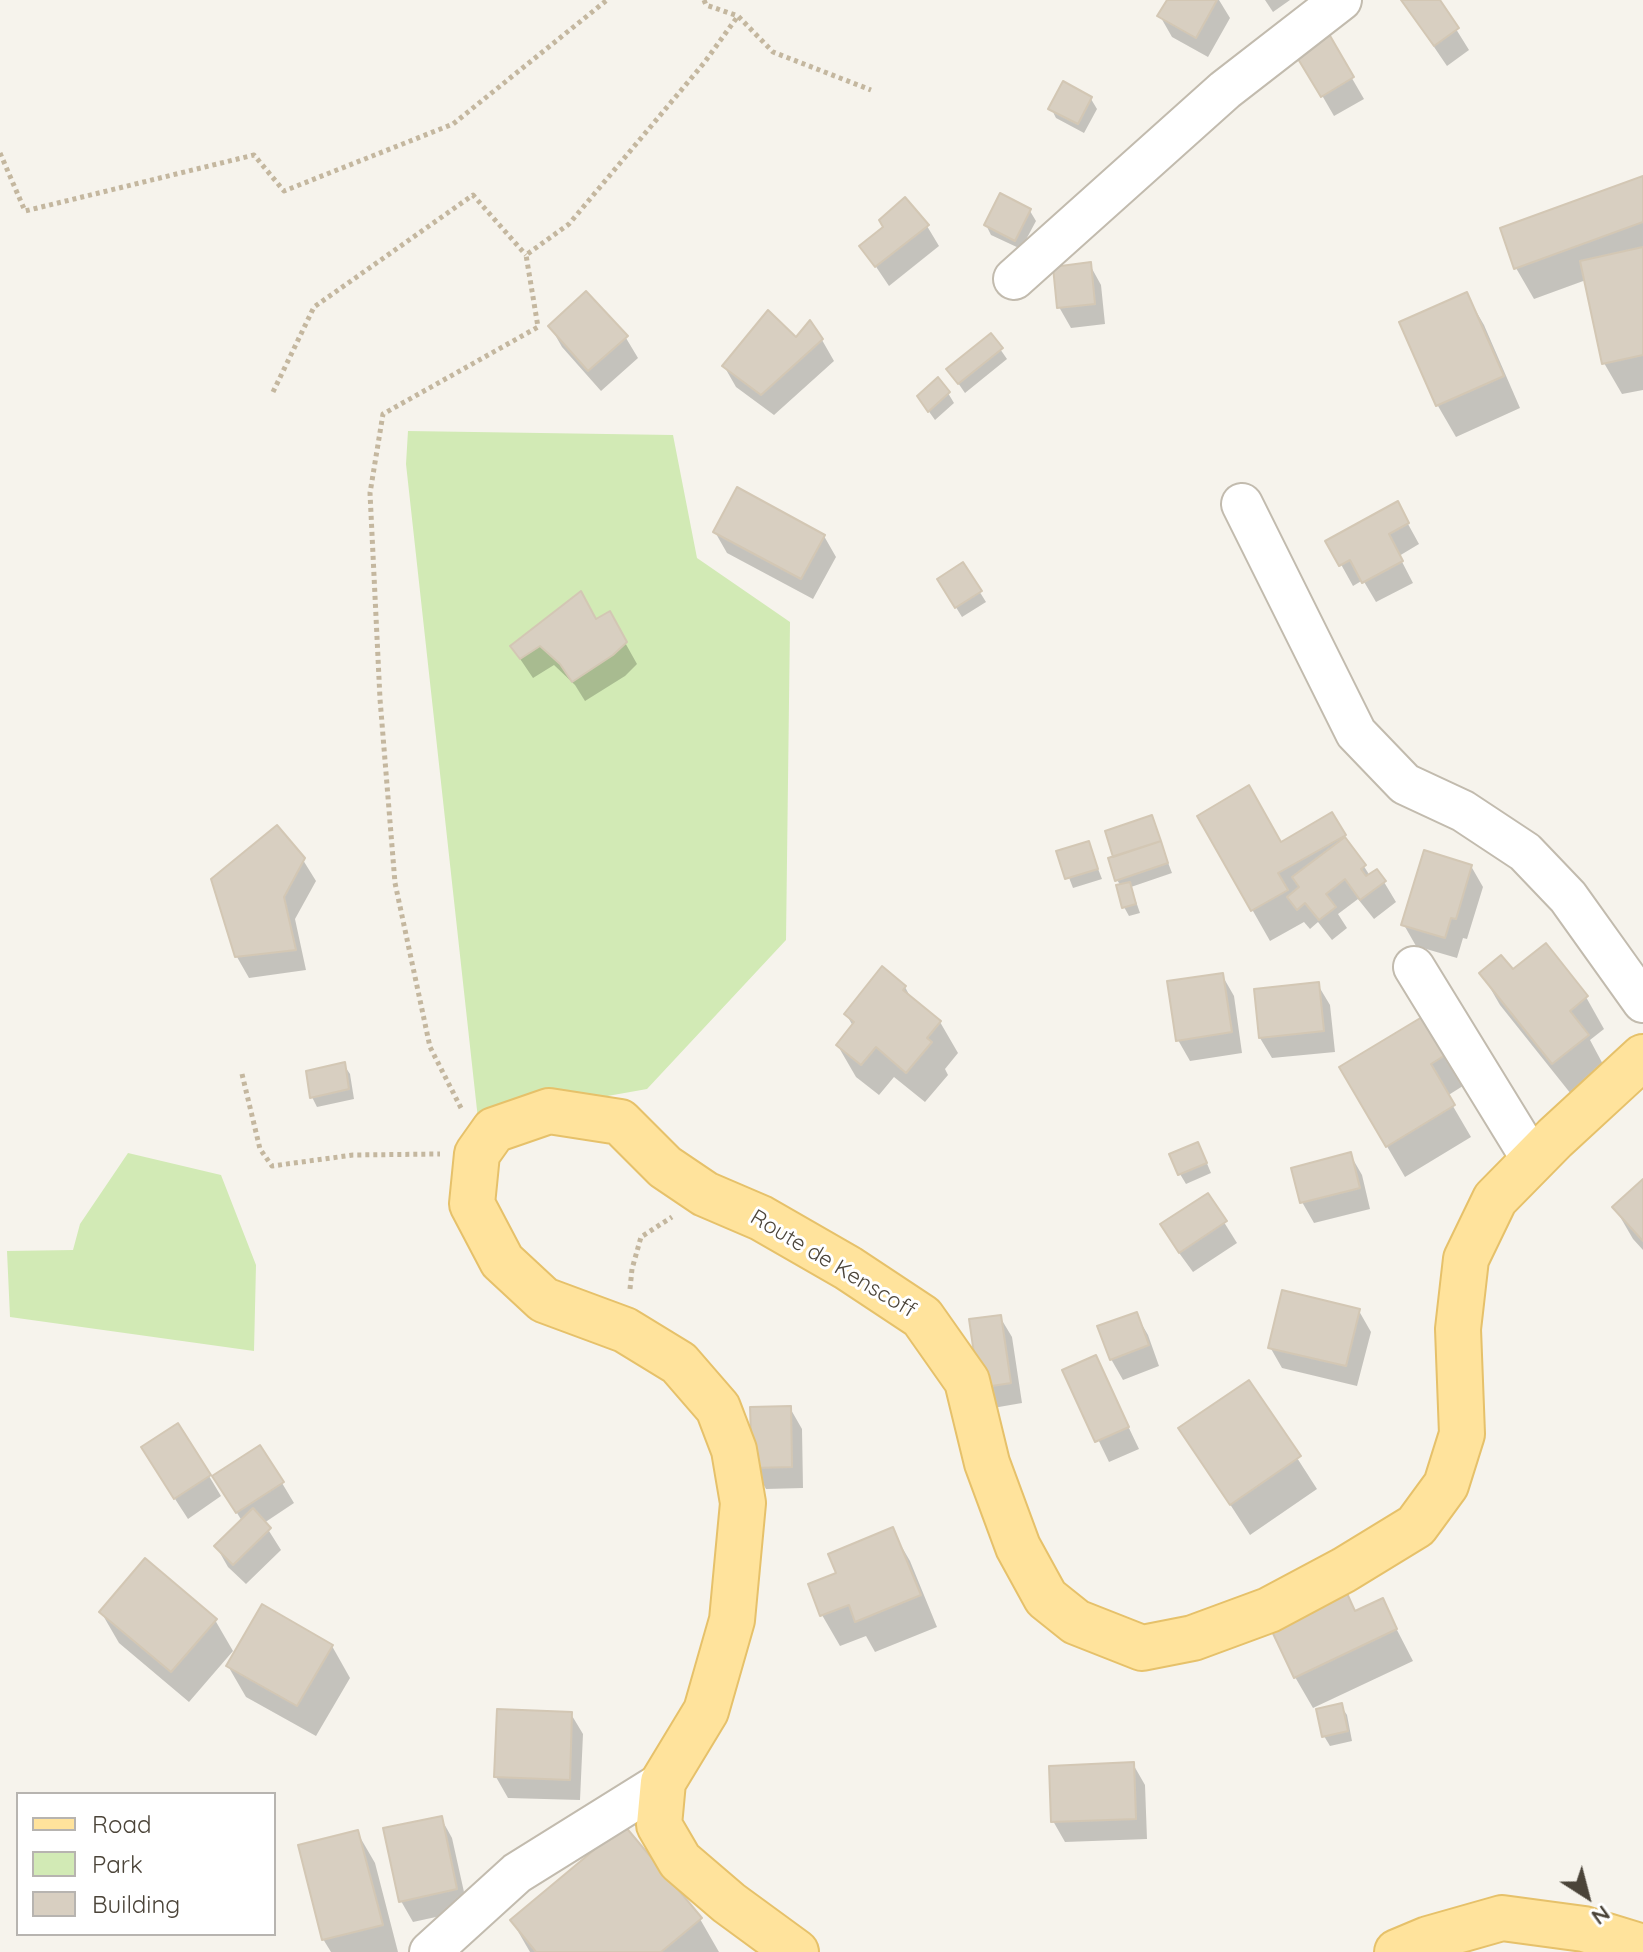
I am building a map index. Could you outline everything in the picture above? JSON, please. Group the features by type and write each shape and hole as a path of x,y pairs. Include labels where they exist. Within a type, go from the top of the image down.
{"main road":[{"name":"Route de Kenscoff","path":"477,1154 494,1130 549,1111 620,1122 665,1167 705,1194 761,1218 848,1268 922,1317 967,1381 987,1463 1018,1547 1046,1598 1076,1622 1142,1648 1193,1638 1269,1610 1344,1570 1416,1526 1446,1485 1462,1434 1458,1329 1466,1259 1495,1199 1643,1057"},
{"path":"477,1154 472,1204 502,1261 544,1300 625,1330 679,1363 718,1408 734,1450 743,1503 732,1620 706,1711 663,1782 659,1825 680,1861 729,1903 796,1952"},
{"path":"1397,1952 1428,1939 1502,1918 1584,1929 1643,1947"}],"street":[{"path":"1014,279 1225,90 1341,0"},
{"path":"1242,504 1356,733 1405,784 1463,811 1525,852 1568,897 1643,1002"},
{"path":"1414,967 1533,1161"},
{"path":"430,1952 517,1873 663,1782"}],"path":[{"path":"0,153 25,211 254,155 284,191 453,124 607,0"},
{"path":"704,0 706,5 738,16 773,52 871,90"},
{"path":"526,255 569,224 704,63 738,16"},
{"path":"242,1074 260,1149 272,1166 353,1155 477,1154 469,1125 430,1047 395,883 380,699 370,493 383,414 538,327 526,255 473,195 314,307 273,392"},
{"path":"625,1330 632,1269 641,1237 705,1194"}],"green space":[{"path":"408,431 673,435 697,558 790,622 786,940 647,1089 478,1119 406,464"},
{"path":"128,1153 221,1175 256,1265 254,1351 10,1317 7,1251 73,1250 80,1224"}],"building":[{"path":"1167,0 1217,0 1196,38 1157,16"},
{"path":"1401,0 1440,0 1459,28 1434,46"},
{"path":"1329,34 1354,77 1321,97 1295,54"},
{"path":"1063,81 1092,97 1078,124 1048,109"},
{"path":"1643,176 1643,222 1514,269 1500,228"},
{"path":"1000,193 1031,209 1015,241 984,225"},
{"path":"905,197 929,225 875,267 859,246 883,227 879,220"},
{"path":"1643,247 1643,355 1602,364 1580,261"},
{"path":"1091,262 1095,304 1057,308 1053,267"},
{"path":"586,291 628,336 588,371 548,326"},
{"path":"1467,292 1504,376 1436,406 1399,322"},
{"path":"768,310 796,337 810,320 823,339 761,395 722,366"},
{"path":"991,333 1003,348 958,384 946,369"},
{"path":"938,377 950,392 928,412 917,396"},
{"path":"737,487 825,535 801,579 713,532"},
{"path":"1398,501 1409,523 1389,534 1403,561 1362,583 1350,560 1339,566 1325,541"},
{"path":"963,562 982,591 955,608 937,579"},
{"path":"581,591 596,619 610,611 627,642 572,682 560,664 540,646 520,659 510,646"},
{"path":"1249,785 1281,842 1332,812 1346,835 1278,873 1288,890 1251,911 1197,816"},
{"path":"1152,815 1161,841 1113,857 1105,831"},
{"path":"277,825 305,858 284,897 296,950 235,957 211,879"},
{"path":"1345,837 1366,865 1361,869 1366,876 1377,869 1386,881 1360,900 1345,879 1326,894 1336,907 1319,920 1305,903 1297,910 1287,897 1299,887 1292,877"},
{"path":"1089,841 1098,869 1065,879 1056,851"},
{"path":"1161,841 1168,863 1115,881 1108,858"},
{"path":"1424,850 1472,865 1456,919 1451,918 1445,938 1401,925"},
{"path":"1130,882 1136,904 1122,908 1116,885"},
{"path":"1546,943 1588,996 1570,1011 1589,1035 1552,1064 1479,973 1501,955 1513,969"},
{"path":"882,966 906,986 903,990 941,1021 927,1038 932,1042 906,1073 876,1047 861,1065 836,1045 854,1022 844,1014"},
{"path":"1223,973 1232,1032 1176,1041 1167,981"},
{"path":"1319,982 1324,1031 1259,1038 1254,989"},
{"path":"1427,1014 1450,1052 1431,1064 1455,1105 1386,1147 1339,1067"},
{"path":"345,1062 349,1089 310,1098 306,1071"},
{"path":"1198,1142 1207,1163 1178,1175 1169,1154"},
{"path":"1351,1152 1360,1188 1300,1203 1291,1168"},
{"path":"1643,1179 1643,1241 1612,1207"},
{"path":"1208,1193 1227,1221 1179,1253 1160,1224"},
{"path":"1282,1290 1360,1309 1346,1366 1268,1348"},
{"path":"1137,1312 1149,1345 1110,1360 1097,1326"},
{"path":"1001,1315 1011,1383 979,1388 969,1319"},
{"path":"1096,1355 1129,1427 1095,1442 1062,1370"},
{"path":"1249,1380 1301,1456 1230,1505 1178,1428"},
{"path":"791,1406 792,1467 752,1468 750,1407"},
{"path":"178,1423 211,1475 174,1499 141,1447"},
{"path":"260,1445 284,1482 236,1513 212,1476"},
{"path":"253,1508 271,1528 233,1565 214,1546"},
{"path":"893,1527 921,1595 855,1622 849,1605 820,1616 808,1584 836,1573 828,1554"},
{"path":"145,1558 217,1619 171,1672 99,1612"},
{"path":"1345,1589 1355,1611 1383,1598 1397,1629 1294,1678 1269,1625"},
{"path":"262,1604 333,1645 297,1706 226,1666"},
{"path":"1342,1703 1348,1731 1322,1737 1316,1709"},
{"path":"497,1709 572,1712 570,1780 494,1777"},
{"path":"1134,1762 1136,1819 1051,1822 1049,1766"},
{"path":"442,1816 457,1889 399,1902 383,1828"},
{"path":"624,1825 702,1918 661,1952 536,1952 510,1920"},
{"path":"358,1830 383,1925 322,1940 298,1845"}]}
